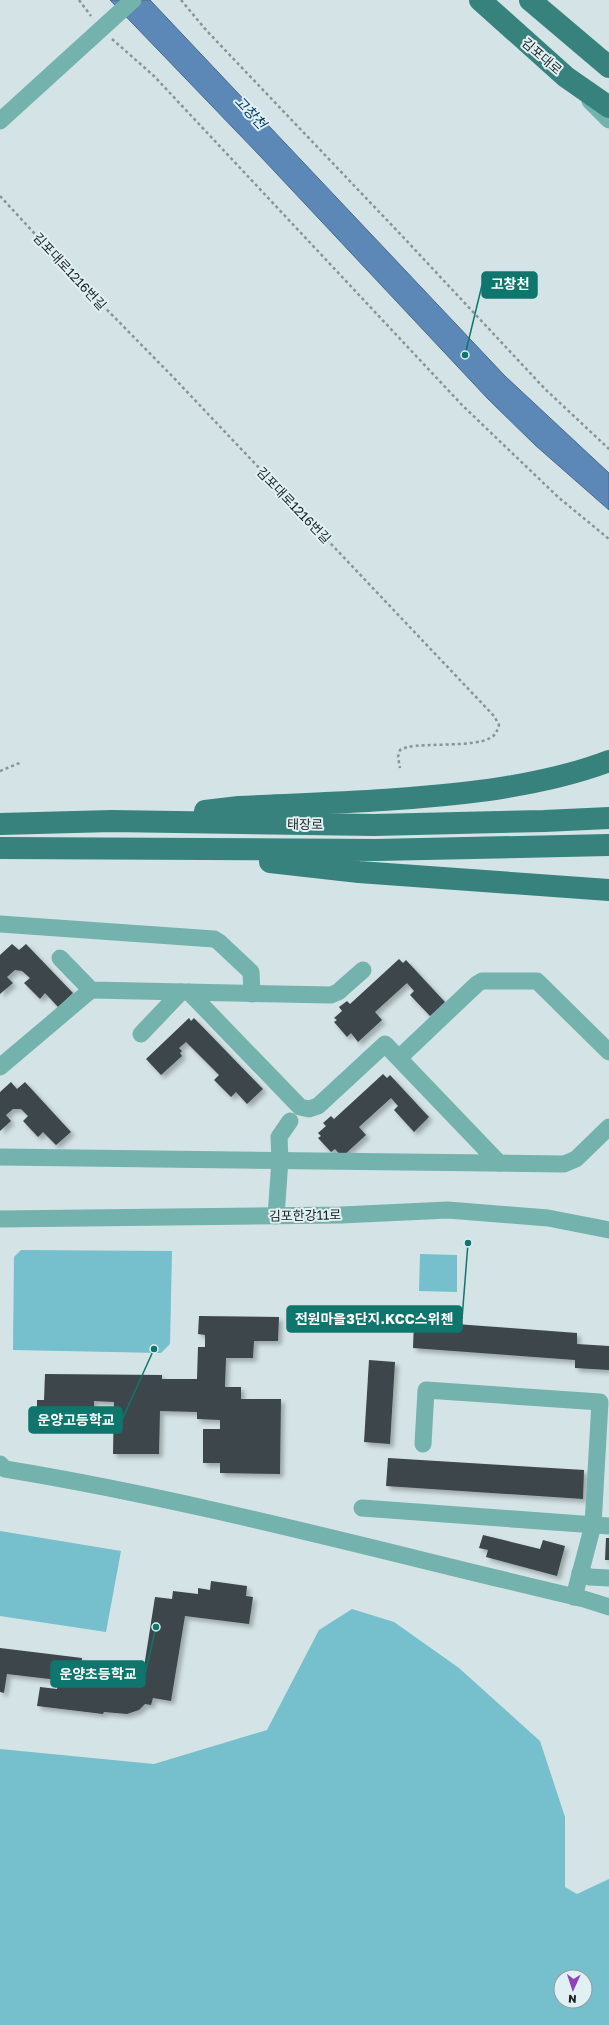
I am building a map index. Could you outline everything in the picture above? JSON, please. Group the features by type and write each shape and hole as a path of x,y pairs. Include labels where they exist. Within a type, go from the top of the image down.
{"main road":[{"name":"김포대로","path":"480,0 566,77 609,107"},
{"path":"530,0 609,67"},
{"path":"112,821 239,807 451,795 526,784 582,771 609,760"},
{"name":"태장로","path":"0,824 112,821 374,825 609,818"},
{"name":"태장로","path":"0,848 376,850 609,845"},
{"path":"154,849 359,872 609,890"}],"street":[{"path":"0,121 133,0"},
{"path":"566,77 609,120"},
{"path":"0,924 214,939 252,972 252,994"},
{"path":"60,958 91,990"},
{"path":"0,1068 91,990 331,995 338,992 363,970"},
{"path":"399,1058 477,984 482,981 537,981 607,1046"},
{"path":"141,1034 185,992"},
{"path":"185,992 300,1107 309,1109 318,1106 385,1044 499,1163"},
{"path":"276,1213 280,1160 279,1137 290,1122"},
{"path":"0,1157 564,1164 570,1162 609,1126"},
{"name":"김포한강11로","path":"0,1213 276,1213 448,1205 551,1213 609,1224"},
{"name":"김포한강11로","path":"0,1219 448,1210 548,1218 609,1230"},
{"path":"423,1444 426,1390 600,1402 601,1525 580,1573 574,1597"},
{"path":"0,1464 4,1470 91,1483 168,1500 342,1540 609,1607"},
{"path":"362,1508 601,1525"},
{"path":"580,1573 590,1576 609,1578"}],"path":[{"path":"181,0 206,30 545,389 609,449"},
{"path":"105,27 159,81 462,405 548,488 609,539"},
{"name":"김포대로1216번길","path":"0,196 69,271 173,377 494,716 499,725 496,733 489,738 477,742 419,745 400,750 398,757 400,768"},
{"path":"0,771 22,762"}],"shaded area":[{"path":"21,1250 172,1251 170,1344 161,1353 13,1350 14,1257"},
{"path":"420,1254 457,1255 457,1292 419,1291"},
{"path":"0,1531 121,1551 106,1632 0,1616"},
{"path":"352,1609 394,1622 459,1668 540,1741 565,1817 565,1887 577,1894 609,1879 609,2025 0,2025 0,1749 154,1764 267,1730 319,1630"}],"water":[{"path":"110,0 150,0 505,376 609,473 609,510 535,445 488,399 261,157"}],"building":[{"path":"12,944 19,950 26,944 73,993 58,1007 45,993 40,999 24,983 30,978 22,971 15,970 7,977 13,983 0,994 0,955"},
{"path":"399,959 403,963 406,960 445,1002 430,1016 410,995 414,991 407,983 375,1012 382,1020 358,1042 351,1033 347,1037 334,1022 337,1020 334,1018 342,1011 339,1007 347,1001 350,1004"},
{"path":"189,1018 191,1021 194,1018 263,1089 247,1104 236,1092 231,1097 214,1080 219,1075 186,1042 179,1048 182,1051 180,1053 182,1056 161,1075 146,1059"},
{"path":"383,1074 387,1078 390,1075 429,1117 414,1132 394,1110 398,1106 391,1098 359,1127 366,1135 342,1157 335,1149 331,1152 318,1138 321,1136 318,1133 326,1126 323,1123 331,1116 334,1119"},
{"path":"11,1082 17,1089 25,1082 71,1132 56,1145 43,1132 38,1137 23,1121 28,1116 21,1109 13,1109 6,1115 11,1121 0,1131 0,1092"},
{"path":"199,1316 279,1317 278,1341 254,1341 253,1358 226,1358 225,1387 241,1387 241,1399 281,1399 280,1474 220,1473 220,1463 203,1463 203,1429 220,1429 220,1420 197,1419 197,1412 160,1411 159,1454 113,1454 114,1402 94,1401 94,1410 37,1410 37,1400 44,1400 45,1374 162,1375 162,1379 197,1379 198,1347 205,1347 205,1335 198,1334"},
{"path":"414,1321 577,1333 577,1344 609,1346 609,1370 575,1368 575,1360 413,1348"},
{"path":"369,1360 395,1362 390,1444 364,1442"},
{"path":"388,1458 584,1470 583,1499 386,1486"},
{"path":"483,1535 540,1549 543,1540 565,1546 557,1576 486,1557 488,1550 479,1548"},
{"path":"606,1538 609,1538 609,1560 605,1560"},
{"path":"211,1581 247,1586 246,1596 253,1597 249,1624 185,1616 171,1701 153,1698 151,1705 145,1704 139,1710 127,1714 104,1712 103,1714 37,1706 40,1687 57,1689 58,1680 7,1674 4,1693 0,1692 0,1648 82,1658 81,1666 108,1669 124,1668 132,1670 142,1680 155,1597 172,1599 173,1591 198,1594 198,1588 210,1590"}],"place":[{"name":"고창천","path":"465,355"},
{"name":"전원마을3단지.KCC스위첸","path":"468,1243"},
{"name":"운양고등학교","path":"154,1349"},
{"name":"운양초등학교","path":"156,1627"}]}
